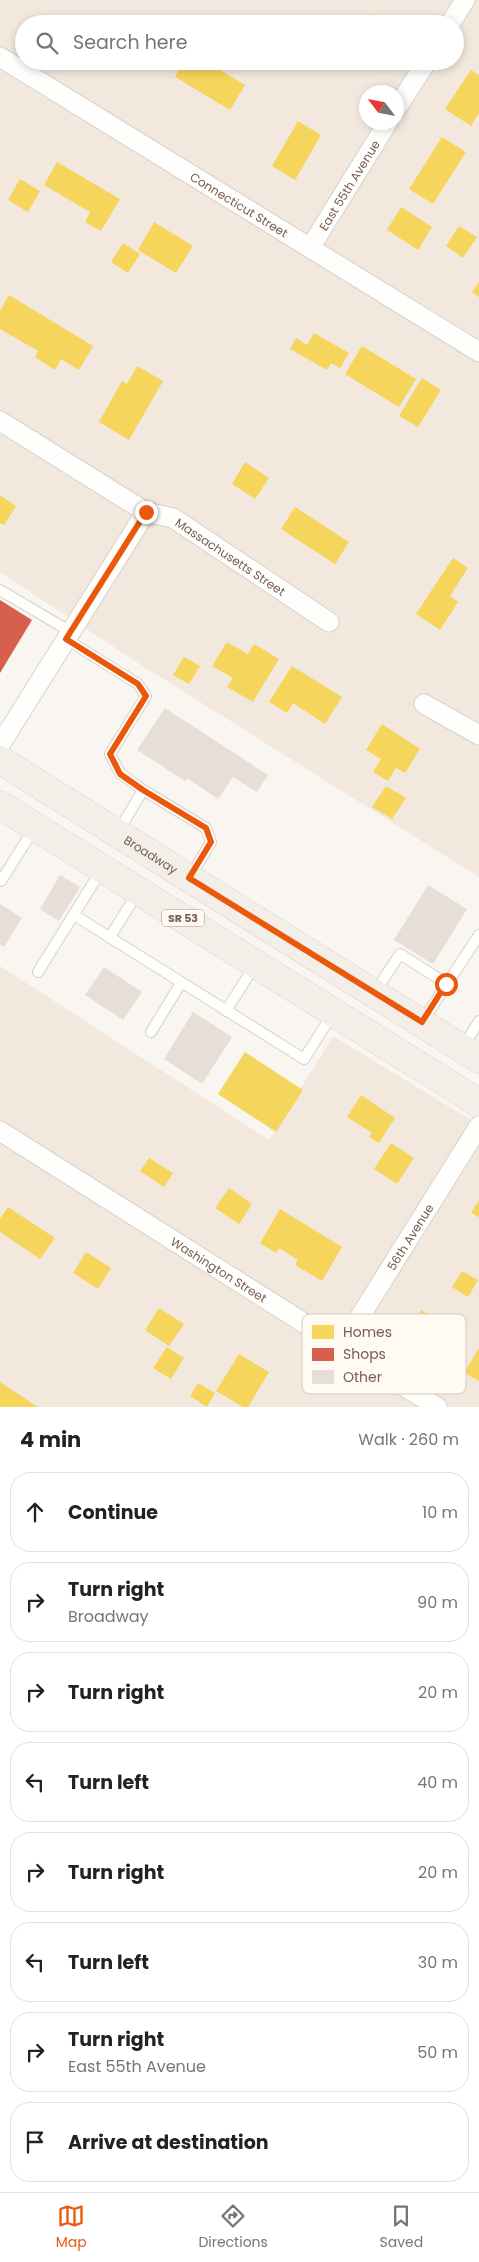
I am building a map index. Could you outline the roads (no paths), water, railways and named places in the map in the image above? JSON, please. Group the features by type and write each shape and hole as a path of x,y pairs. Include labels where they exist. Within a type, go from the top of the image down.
{"main road":[{"name":"Broadway","path":"0,760 376,992 471,1053"},
{"name":"SR 53","path":"0,804 479,1103"}],"street":[{"path":"456,15 465,0"},
{"name":"Connecticut Street","path":"0,57 15,66"},
{"name":"Connecticut Street","path":"21,70 479,352"},
{"path":"404,97 421,70"},
{"name":"East 55th Avenue","path":"310,248 383,130"},
{"name":"Massachusetts Street","path":"0,421 146,512 173,518 329,622"},
{"path":"0,745 146,512"},
{"path":"424,704 479,735"},
{"name":"56th Avenue","path":"362,1314 479,1126"},
{"name":"Washington Street","path":"0,1131 302,1322"},
{"name":"Washington Street","path":"416,1394 437,1407"}],"lane":[{"path":"0,590 138,684 146,696 110,754 120,774 206,828 211,842 189,878"},
{"path":"118,833 143,790"},
{"path":"0,880 2,881 35,826"},
{"path":"38,972 103,868"},
{"path":"110,937 139,891"},
{"path":"74,915 304,1059 334,1012"},
{"path":"422,1022 479,935"},
{"path":"376,992 400,954 446,984"},
{"path":"226,1010 256,964"},
{"path":"151,1032 182,982"},
{"path":"471,1053 479,1021"}]}
